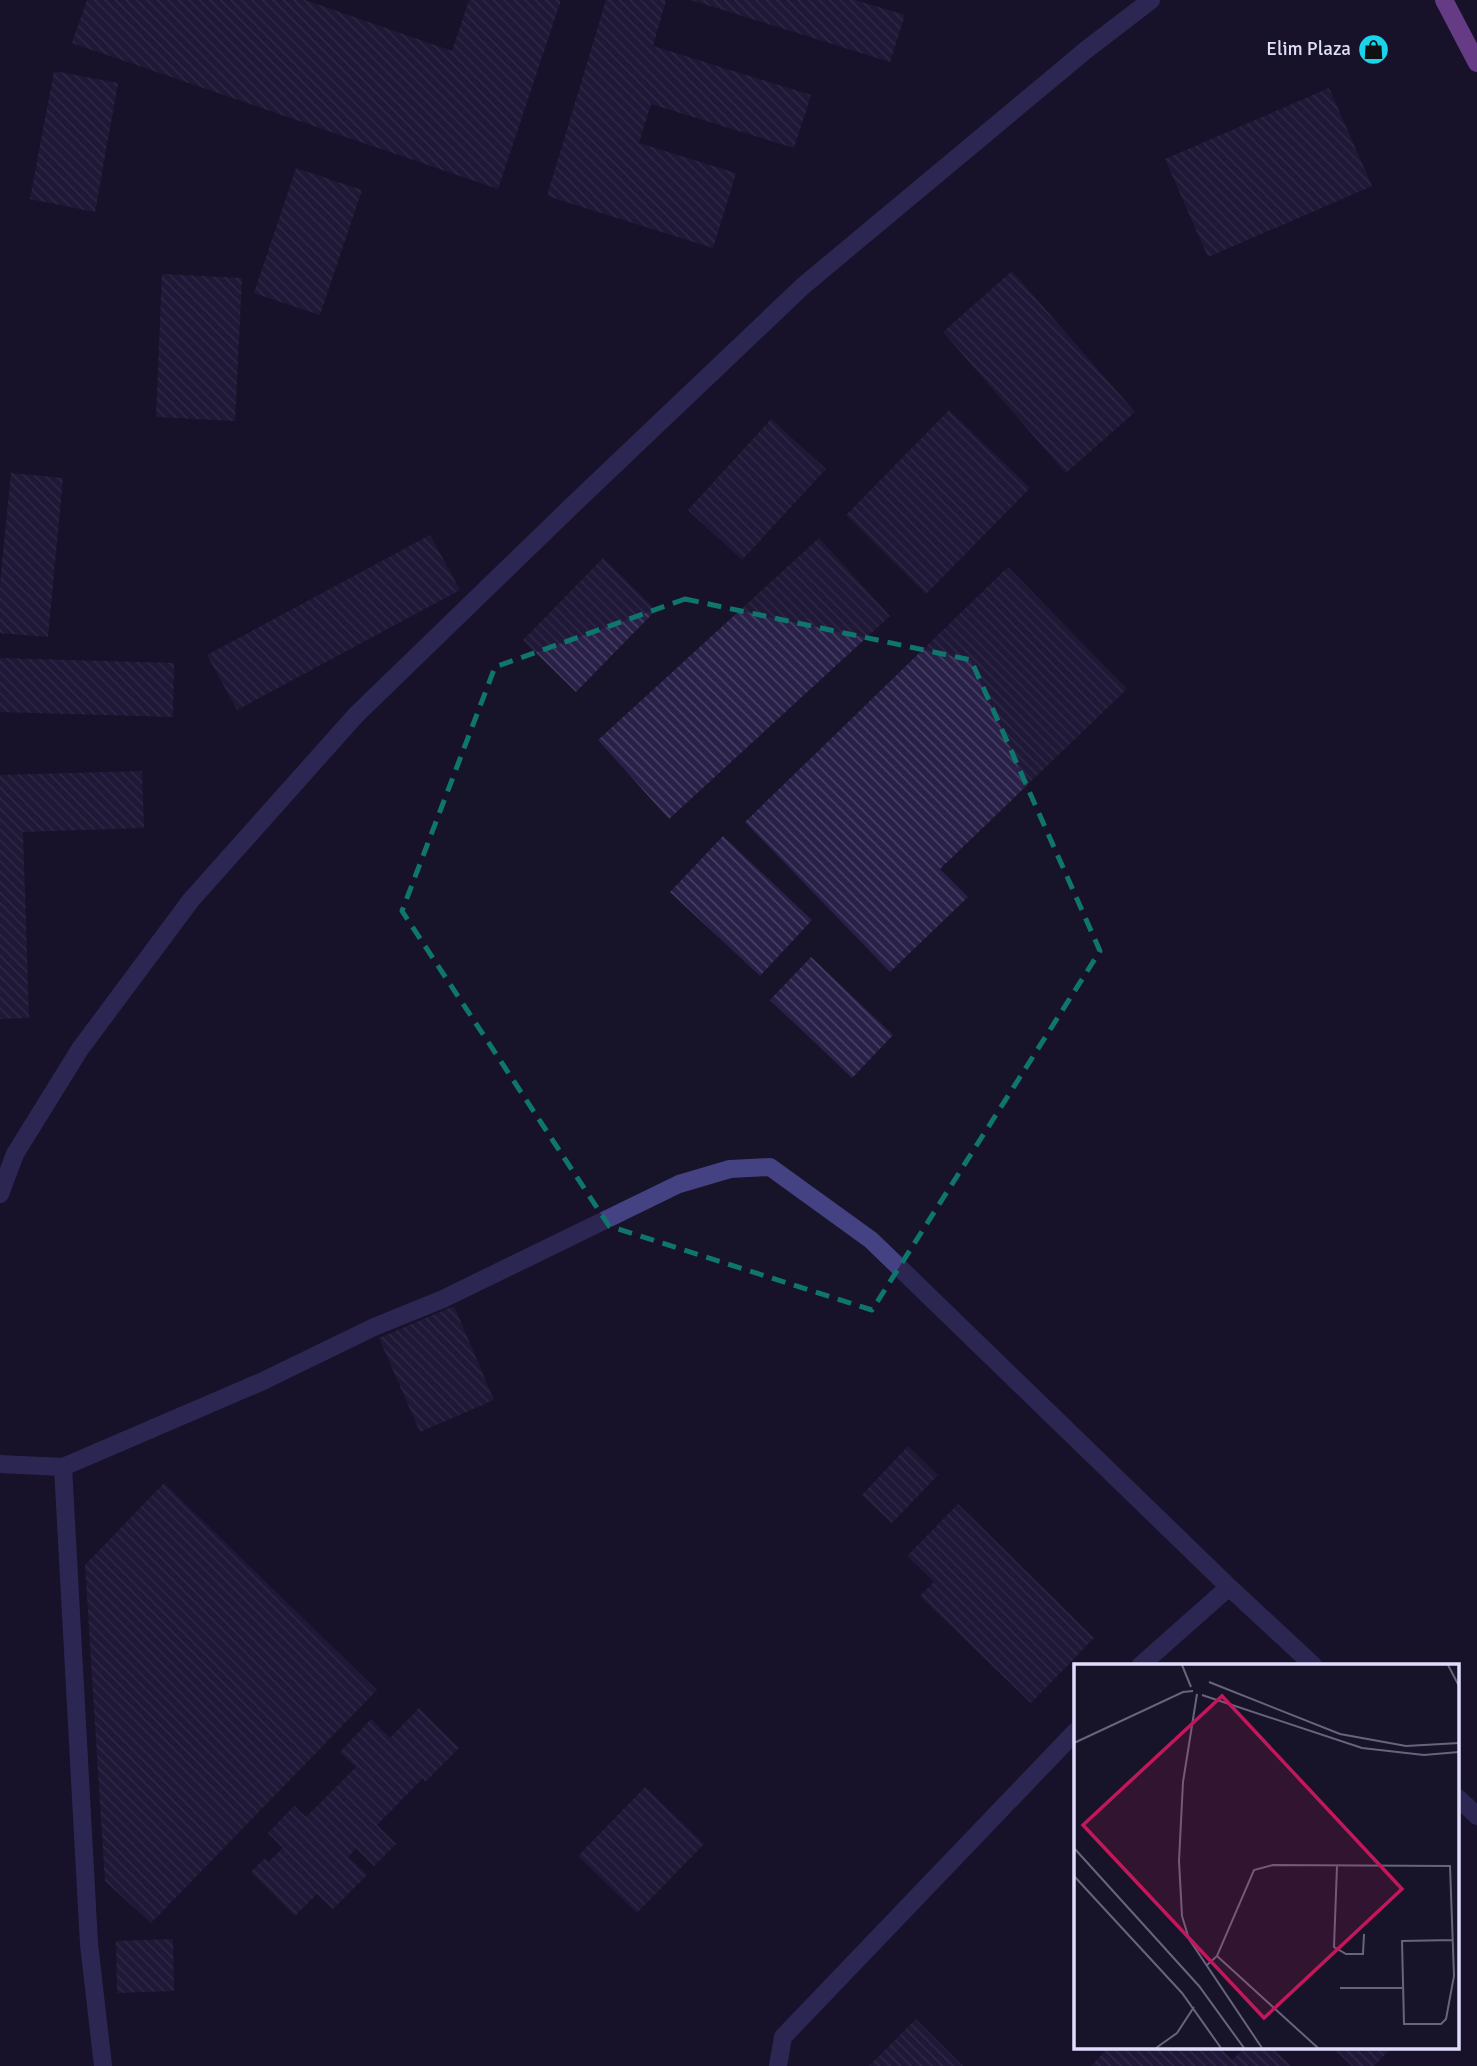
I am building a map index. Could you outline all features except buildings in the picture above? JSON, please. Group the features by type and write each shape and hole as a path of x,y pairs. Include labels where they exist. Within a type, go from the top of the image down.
{"main road":[{"path":"1444,0 1477,63"}],"street":[{"path":"0,1194 15,1154 80,1049 183,910 356,715 803,286 1086,50 1152,0"},
{"path":"0,1464 63,1467 263,1381 679,1184 730,1169 769,1167 871,1240 1228,1587 1313,1664"},
{"path":"63,1467 89,1944 103,2066"},
{"path":"1142,1664 1228,1587"},
{"path":"778,2066 783,2037 1074,1733"},
{"path":"1460,1800 1477,1816"}],"highlighted area":[{"path":"685,599 971,660 1100,951 872,1310 609,1226 402,911 495,667"}],"place":[{"name":"Elim Plaza","path":"1374,49"}]}
